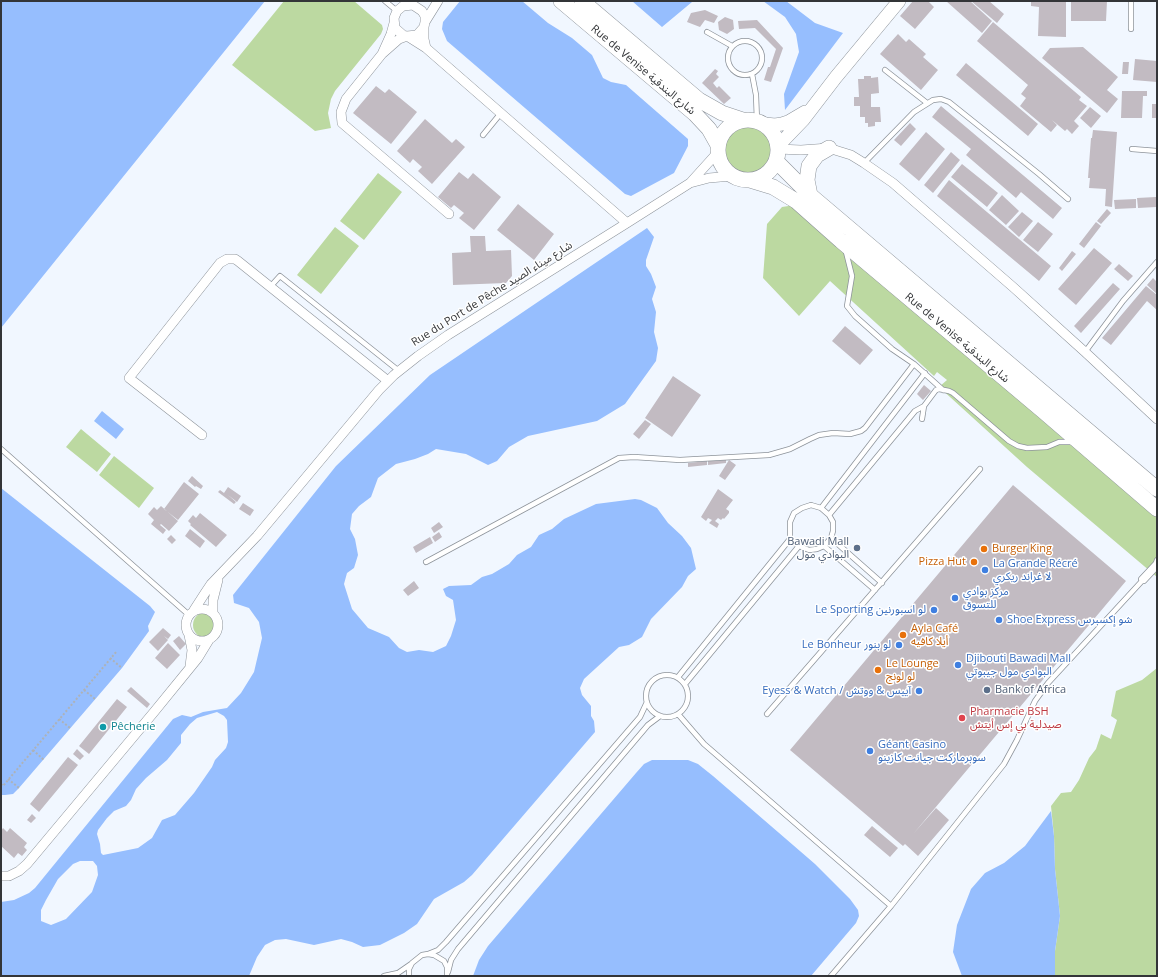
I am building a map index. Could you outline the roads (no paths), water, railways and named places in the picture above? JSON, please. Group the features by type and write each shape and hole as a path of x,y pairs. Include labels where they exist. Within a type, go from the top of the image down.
{"main road":[{"name":"Rue de Venise شارع البندقية","path":"561,1 695,114 709,129 718,149"},
{"name":"Rue de Venise شارع البندقية","path":"582,1 699,100 722,114 755,122"},
{"path":"813,107 788,122 775,125 755,122 731,125 721,136 718,149 720,162 725,170 740,180 759,178 767,173 792,132 813,107 841,71 899,1"},
{"path":"755,122 773,134 778,153"},
{"path":"810,194 808,180 809,166 817,155 829,148"},
{"name":"Rue de Venise شارع البندقية","path":"778,153 810,194 1157,489"},
{"name":"Rue de Venise شارع البندقية","path":"750,180 773,187 796,200 842,241 965,344 1157,509"}],"street":[{"path":"438,1 417,35 399,39 382,54 346,99 341,112 342,123 449,214"},
{"path":"382,54 391,34 394,18 403,6 408,5 418,7 422,11 425,24 424,38 426,48"},
{"path":"394,23 398,32 426,48 627,223"},
{"path":"778,153 829,148 851,156 864,163 893,183 946,228 1085,352 1157,419"},
{"name":"Rue du Port de Pêche شارع ميناء الصيد","path":"690,183 718,149"},
{"name":"Rue du Port de Pêche شارع ميناء الصيد","path":"192,613 205,592 257,536 361,411 399,371 448,335 690,183 709,178 732,176"},
{"path":"202,435 129,378 223,260 235,259 388,381"},
{"name":"Rue du Port de Pêche شارع ميناء الصيد","path":"213,612 214,594 219,577"},
{"path":"1,876 9,876 27,864 154,712 201,653 209,640 215,636 219,623 217,617 213,612 204,608 192,613 186,625 192,650 190,666"},
{"path":"189,635 196,640 209,640"}],"lane":[{"path":"385,1 403,6"},
{"path":"1131,1 1131,29"},
{"path":"706,32 732,46"},
{"path":"743,41 754,44 758,48 762,59 760,65 752,74 747,76 737,74 729,66 728,56 732,46 743,41"},
{"path":"885,70 927,103"},
{"path":"752,74 756,95 755,122"},
{"path":"864,163 902,122 914,112 933,100 941,99 949,102 1068,199"},
{"path":"483,135 501,113"},
{"path":"1132,149 1157,151"},
{"path":"842,241 849,260 852,276 847,306 855,316 892,349 914,364 944,390"},
{"path":"1085,352 1123,301 1157,262"},
{"path":"270,287 280,276 399,371"},
{"path":"426,562 619,458 634,457 680,460 769,455 790,449 810,438 833,433 850,434 861,431 865,428 914,364"},
{"path":"821,508 925,373"},
{"path":"829,515 915,411 924,406 936,390 944,390 953,393 1009,441 1018,446 1027,448 1047,446 1059,442 1079,443"},
{"path":"922,419 924,406"},
{"path":"1,449 192,613"},
{"path":"768,714 980,469"},
{"path":"678,678 790,539 790,522 794,514 806,506 821,508 829,515 833,522 831,538 824,546 817,550 808,550 799,546 790,539"},
{"path":"831,538 882,583"},
{"path":"685,684 799,546"},
{"path":"824,546 875,590"},
{"path":"1142,581 1141,579 1157,560"},
{"path":"831,976 890,906 1004,764 1017,740 1035,700 1048,683 1142,581 1144,581 1157,567"},
{"path":"671,675 678,678 685,684 688,690 688,697 683,710 678,714 667,717 660,716 652,712 647,702 646,695 647,688 651,682 657,677 671,675"},
{"path":"384,976 398,973 422,955 438,950 446,942 640,717 647,702"},
{"path":"678,714 704,744 890,906"},
{"path":"448,974 451,960 458,949 648,725 660,716"},
{"path":"428,954 434,955 444,961 448,974"},
{"path":"409,976 409,969 412,962"}],"water":[{"path":"1,1 265,1 1,328"},
{"path":"460,1 522,1 548,23 572,38 592,55 603,78 611,82 626,85 688,139 688,146 674,173 631,196 625,194 447,41 442,29 443,22"},
{"path":"632,1 695,1 662,27"},
{"path":"763,1 786,1 815,23 843,33 785,110 784,94 799,52 796,34 785,17"},
{"path":"647,228 654,237 646,260 646,266 656,287 652,299 656,312 654,332 658,348 656,361 625,404 597,421 528,436 509,447 497,461 488,465 466,454 436,449 415,459 396,464 378,478 371,497 359,506 352,514 350,529 355,539 358,555 354,568 347,573 344,584 352,609 368,628 389,637 399,648 407,652 419,650 433,652 446,646 456,620 453,600 446,596 443,589 449,586 471,585 482,577 492,574 509,564 517,555 531,547 539,535 552,529 564,519 596,504 635,499 641,500 657,508 668,523 682,536 691,548 696,569 688,576 682,587 651,619 642,637 629,645 619,647 584,679 580,688 582,695 591,706 591,716 594,721 595,732 472,875 464,882 434,899 417,924 404,933 380,945 363,947 341,939 314,945 286,939 275,940 265,945 257,957 249,976 1,976 1,902 14,900 29,893 35,888 173,719 182,715 191,717 203,712 227,708 241,693 254,672 262,638 259,622 249,608 234,603 233,595 336,466 430,375","holes":["217,712 224,716 227,720 228,742 226,748 215,760 212,767 194,793 175,815 162,820 152,838 138,848 103,855 101,853 97,834 98,830 107,818 114,811 126,806 131,800 136,789 146,778 167,760 181,743 181,735 190,724 197,718","80,861 93,861 97,866 98,875 92,892 66,919 51,925 41,921 41,910 58,879 73,864"]},
{"path":"102,411 124,429 116,439 94,421"},
{"path":"1,488 150,606 155,612 148,626 149,631 122,668 19,788 13,794 5,795 1,795"},
{"path":"652,760 688,760 698,764 815,864 850,899 858,910 859,916 856,923 811,976 473,976 479,960 488,946 636,773 644,764"},
{"path":"1051,811 1060,916 1055,951 1055,976 962,976 953,952 957,925 971,889 985,873 1004,863 1025,846"}],"place":[{"name":"Bawadi Mall البوادي مول","path":"857,548"},
{"name":"Burger King","path":"984,549"},
{"name":"Pizza Hut","path":"974,562"},
{"name":"La Grande Récré لا غراند ريكري","path":"985,570"},
{"name":"مركز بوادي للتسوق","path":"955,598"},
{"name":"Le Sporting لو اسبورنين","path":"934,610"},
{"name":"Shoe Express شو إكسبرس","path":"999,620"},
{"name":"Ayla Café أيلا كافيه","path":"903,635"},
{"name":"Le Bonheur لو بنور","path":"899,645"},
{"name":"Djibouti Bawadi Mall البوادي مول جيبوتي","path":"958,665"},
{"name":"Le Lounge لو لونج","path":"878,670"},
{"name":"Bank of Africa","path":"987,690"},
{"name":"Eyess & Watch / آييس & ووتش","path":"919,691"},
{"name":"Pharmacie BSH صيدلية بي إس أيتش","path":"962,718"},
{"name":"Pêcherie","path":"103,727"},
{"name":"Géant Casino سوبرماركت جيانت كازينو","path":"870,751"}]}
